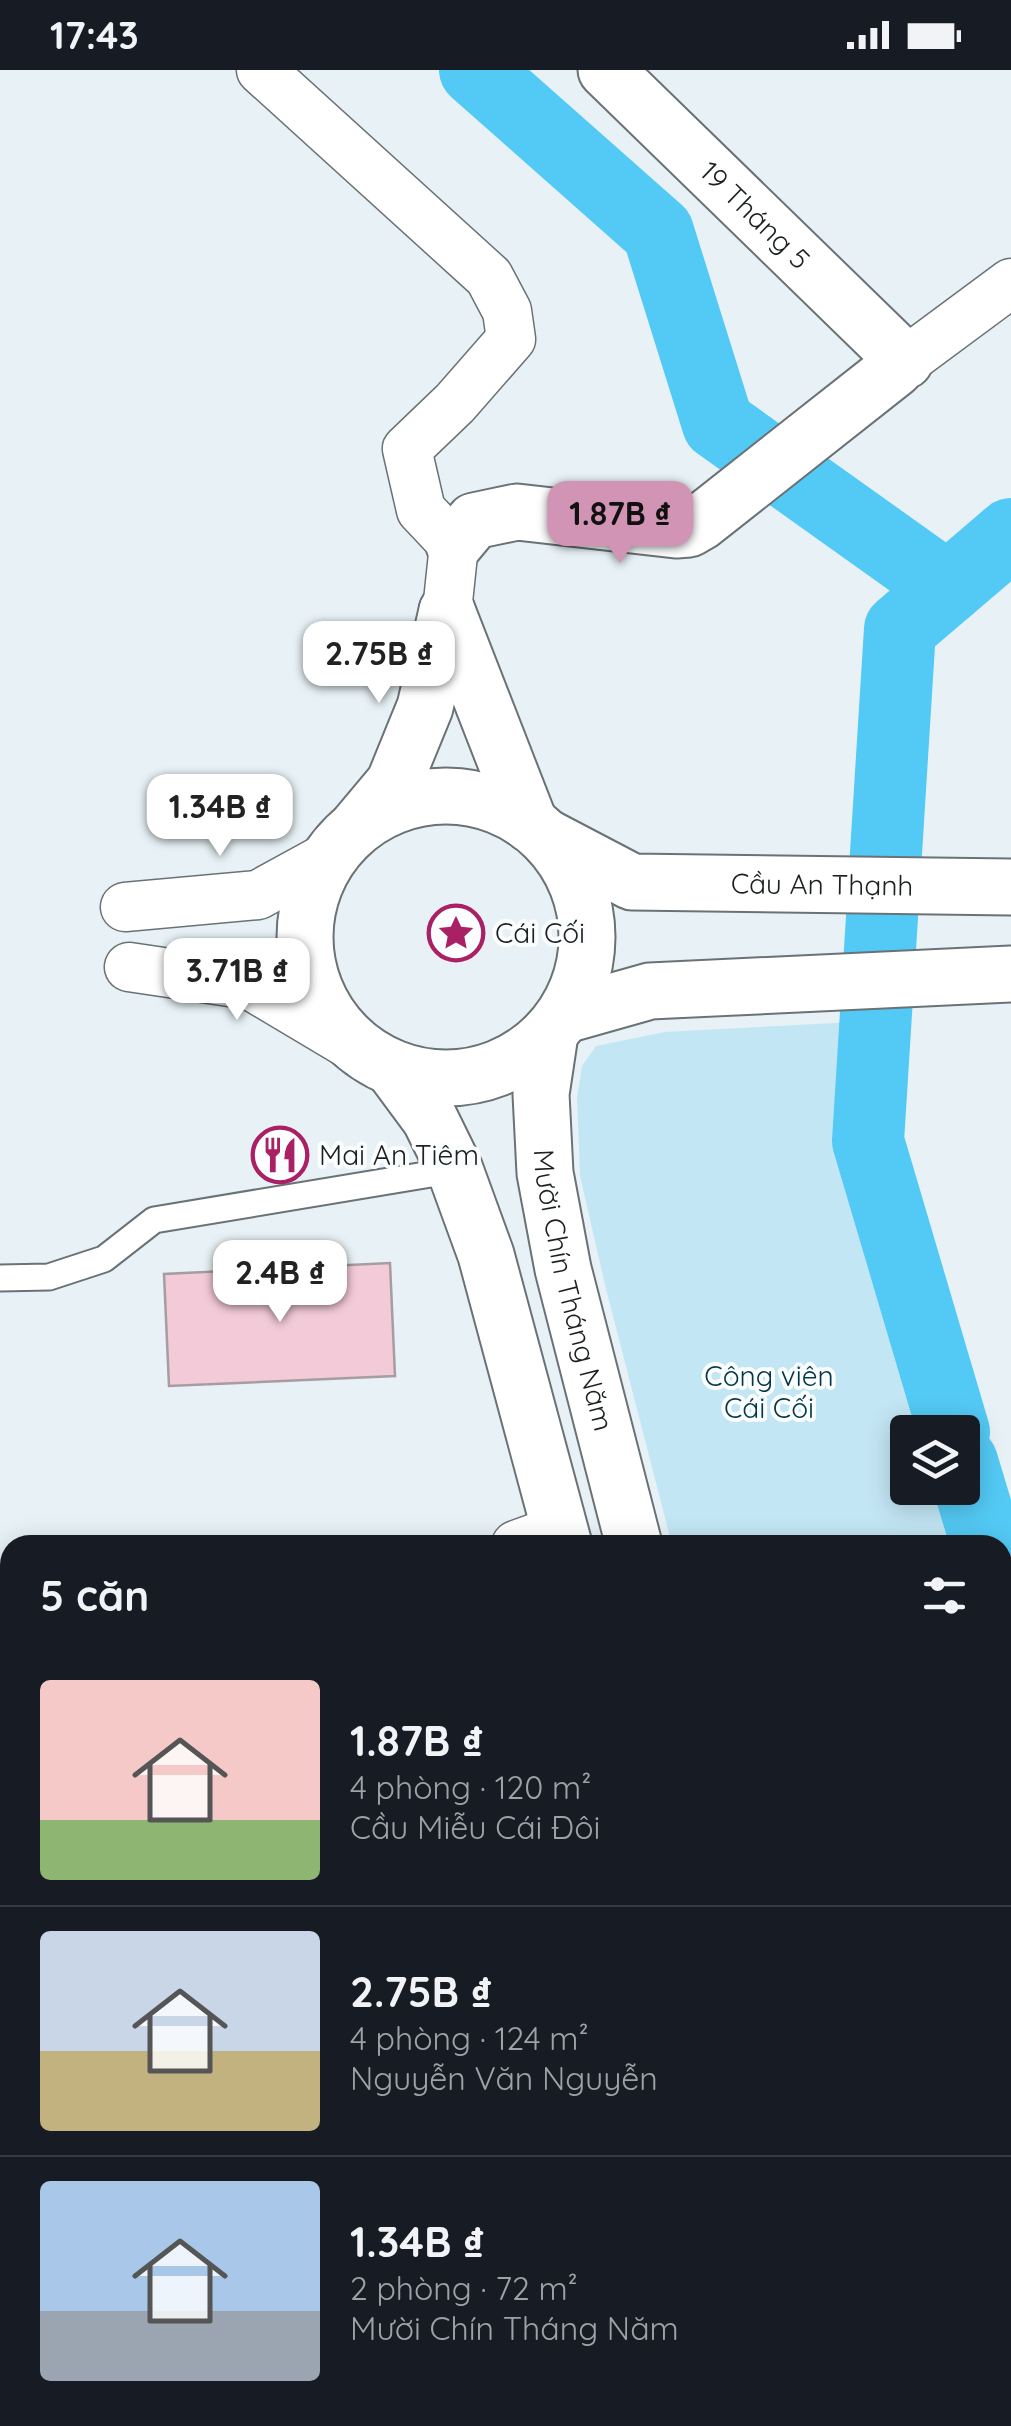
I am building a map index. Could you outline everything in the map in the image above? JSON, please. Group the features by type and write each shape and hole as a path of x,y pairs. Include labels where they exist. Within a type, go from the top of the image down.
{"main road":[{"name":"19 Tháng 5","path":"606,70 900,365"},
{"path":"454,545 474,521 517,512 676,530 690,528 900,365"},
{"path":"448,610 538,830 574,876 587,923 584,970 557,1025"},
{"path":"448,610 424,707 394,783 344,841 310,894 304,936 310,978 328,1016 375,1058 430,1119 455,1170 486,1254 545,1535"},
{"path":"344,841 390,807 426,798 462,798 498,806 538,830"},
{"name":"Cầu An Thạnh","path":"538,830 632,882 1011,887"},
{"path":"375,1058 435,1078 477,1076 517,1060 557,1025 650,991 1011,974"},
{"name":"Mười Chín Tháng Năm","path":"557,1025 541,1094 545,1173 562,1269 631,1535"}],"street":[{"path":"261,70 489,277 507,311 511,338 455,403 407,448 421,510 454,545 448,610"},
{"path":"900,365 1011,282"},
{"path":"124,906 258,895 344,841"},
{"path":"129,967 250,985 375,1058"}],"lane":[{"path":"0,1278 49,1277 104,1259 154,1220 455,1170"}],"green space":[{"name":"Công viên Cái Cối","path":"854,1022 840,1155 913,1415 890,1415 890,1505 938,1505 946,1535 669,1535 580,1176 577,1098 582,1066 596,1046 665,1032"}],"building":[{"path":"390,1263 395,1376 169,1386 164,1274"}],"waterway":[{"path":"475,70 658,232 718,424 948,588"},
{"path":"949,1415 868,1141 900,629 1011,534"},
{"path":"975,1505 984,1535"}],"place":[{"name":"Cái Cối","path":"456,933"},
{"name":"Mai An Tiêm","path":"280,1155"}]}
